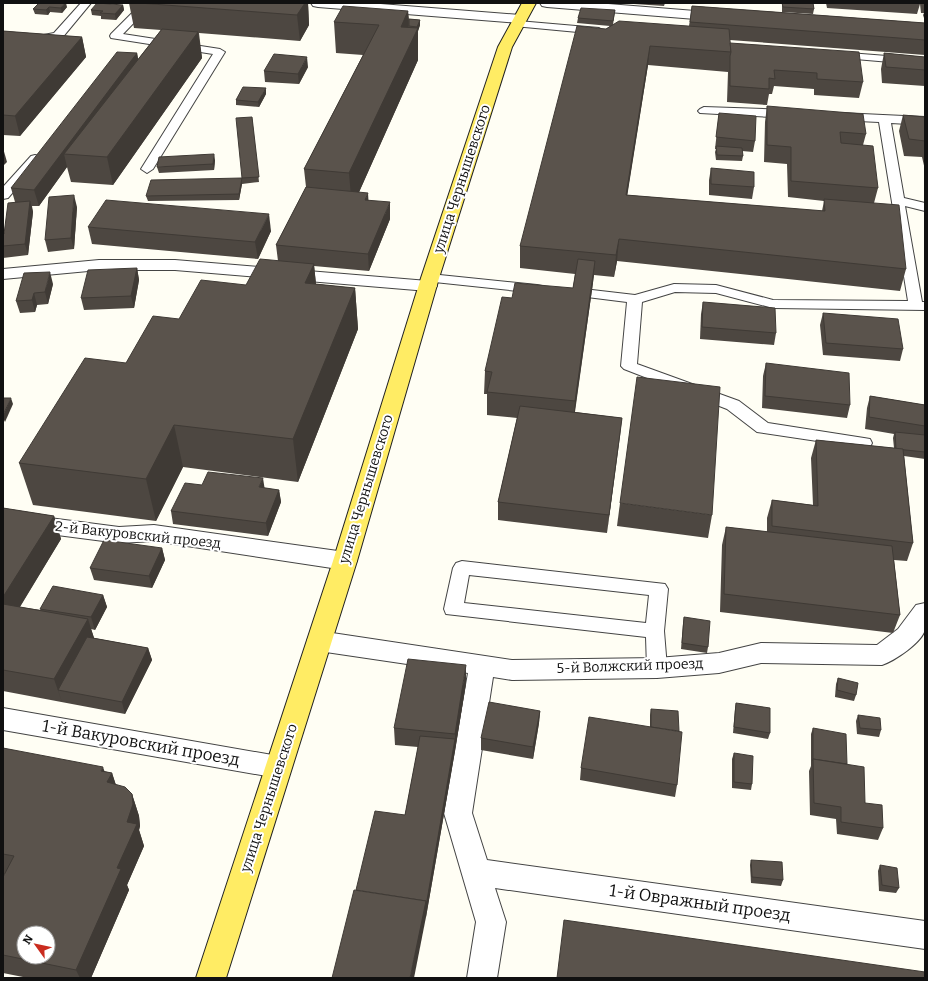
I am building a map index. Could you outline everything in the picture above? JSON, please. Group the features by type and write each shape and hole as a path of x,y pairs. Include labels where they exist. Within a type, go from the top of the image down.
{"main road":[{"name":"улица Чернышевского","path":"211,978 345,560 429,282 504,47 529,3"}],"street":[{"path":"318,3 519,22"},
{"path":"547,3 575,4 737,18"},
{"path":"3,274 99,265 175,265 429,282"},
{"name":"2-й Вакуровский проезд","path":"3,520 119,535 154,533 345,560"},
{"name":"5-й Волжский проезд","path":"319,641 512,670 657,668 719,663 761,653 882,655 907,636 925,612"},
{"path":"482,666 458,813 491,922 482,978"},
{"name":"1-й Вакуровский проезд","path":"3,719 278,767"},
{"name":"1-й Овражный проезд","path":"475,872 925,935"}],"lane":[{"path":"3,46 58,36 86,3"},
{"path":"147,169 220,52 115,36 148,3"},
{"path":"519,22 613,32"},
{"path":"823,53 925,62"},
{"path":"704,111 798,115"},
{"path":"829,116 925,121"},
{"path":"592,294 636,299 674,288 716,289 773,304 920,306 898,200 884,119"},
{"path":"3,195 44,150"},
{"path":"898,200 925,207"},
{"path":"429,282 547,290"},
{"path":"636,299 629,366 733,405 763,428 864,443"},
{"path":"655,631 453,609 462,568 659,589 655,631 657,668"}],"building":[{"path":"39,3 65,3 61,8 49,7 46,10 33,9"},
{"path":"97,3 123,5 115,14 100,13 103,11 91,10"},
{"path":"139,3 305,3 297,15"},
{"path":"782,3 813,3 814,9 783,7"},
{"path":"343,6 408,11 401,27 418,28 349,173 304,169 379,25 334,22"},
{"path":"692,6 925,23 925,40 690,22"},
{"path":"581,8 615,10 613,21 578,18"},
{"path":"409,19 420,20 417,27 409,26"},
{"path":"619,21 729,29 731,52 650,46 626,195 825,211 824,199 899,205 906,269 619,239 616,255 520,246 577,26 606,29"},
{"path":"162,29 198,32 107,157 64,154"},
{"path":"3,31 82,37 15,116 3,115"},
{"path":"730,43 859,52 863,82 817,79 817,73 774,70 775,79 769,78 769,89 730,86"},
{"path":"117,52 137,53 34,190 11,188"},
{"path":"884,53 925,57 925,70 886,67"},
{"path":"274,54 307,57 298,74 264,71"},
{"path":"243,87 266,88 258,102 236,100"},
{"path":"767,106 863,114 866,134 840,132 841,143 873,146 878,188 791,181 791,147 767,145"},
{"path":"719,113 756,116 755,141 716,137"},
{"path":"903,115 925,117 925,141 909,139"},
{"path":"252,117 259,177 242,178 236,118"},
{"path":"716,146 742,148 743,156 717,155"},
{"path":"214,154 213,164 157,167 159,157"},
{"path":"711,168 754,172 754,187 711,184"},
{"path":"242,178 239,194 146,196 151,180"},
{"path":"306,187 368,193 365,200 390,202 368,254 276,245"},
{"path":"74,195 71,238 45,240 49,197"},
{"path":"106,200 269,214 255,242 88,227"},
{"path":"30,201 25,244 3,246 3,234 8,203"},
{"path":"260,259 314,264 305,283 355,288 293,439 174,425 146,479 19,463 85,358 126,363 153,316 179,319 201,280 246,285"},
{"path":"578,259 595,261 575,401 487,392 492,372 485,371 502,297 512,298 515,283 573,288"},
{"path":"137,268 131,296 81,298 88,270"},
{"path":"50,272 45,292 34,293 32,300 16,301 24,273"},
{"path":"703,302 775,308 776,333 702,327"},
{"path":"823,313 898,319 903,349 826,343"},
{"path":"766,363 849,373 850,405 765,396"},
{"path":"637,377 720,387 712,515 620,503"},
{"path":"870,396 925,405 925,426 869,417"},
{"path":"3,398 11,398 3,415"},
{"path":"520,406 622,418 609,515 498,502"},
{"path":"895,432 925,435 925,452 896,449"},
{"path":"816,440 903,449 913,543 772,526 772,500 818,506"},
{"path":"208,472 263,478 259,487 279,490 266,523 171,511 185,483 202,485"},
{"path":"3,508 54,516 3,597"},
{"path":"726,527 892,546 900,615 724,594"},
{"path":"104,540 162,548 149,576 90,568"},
{"path":"53,586 103,595 91,617 40,609"},
{"path":"3,604 88,619 54,679 3,670"},
{"path":"684,617 710,621 708,647 682,643"},
{"path":"87,637 148,648 122,702 58,690"},
{"path":"408,659 466,665 455,734 394,728"},
{"path":"838,678 858,683 856,695 837,690"},
{"path":"489,702 540,711 533,747 481,738"},
{"path":"736,703 770,708 770,733 734,727"},
{"path":"651,709 678,711 679,731 651,727"},
{"path":"858,715 880,718 881,730 860,728"},
{"path":"589,717 682,732 677,785 581,768"},
{"path":"813,728 846,734 847,764 813,759"},
{"path":"420,736 455,739 426,906 426,901 356,890 375,811 405,815"},
{"path":"3,748 103,767 101,771 112,773 107,782 125,787 132,794 133,804 127,822 137,824 117,868 121,869 76,970 52,965 56,965 56,925 16,925 16,958 3,955 3,877 14,856 3,854"},
{"path":"734,753 753,756 752,784 734,782"},
{"path":"813,759 864,767 865,803 882,805 883,828 841,822 841,807 814,803"},
{"path":"751,860 782,862 783,880 752,877"},
{"path":"880,865 897,868 899,888 882,885"},
{"path":"354,890 426,901 410,978 332,978"},
{"path":"564,920 925,972 925,978 557,978"}]}
